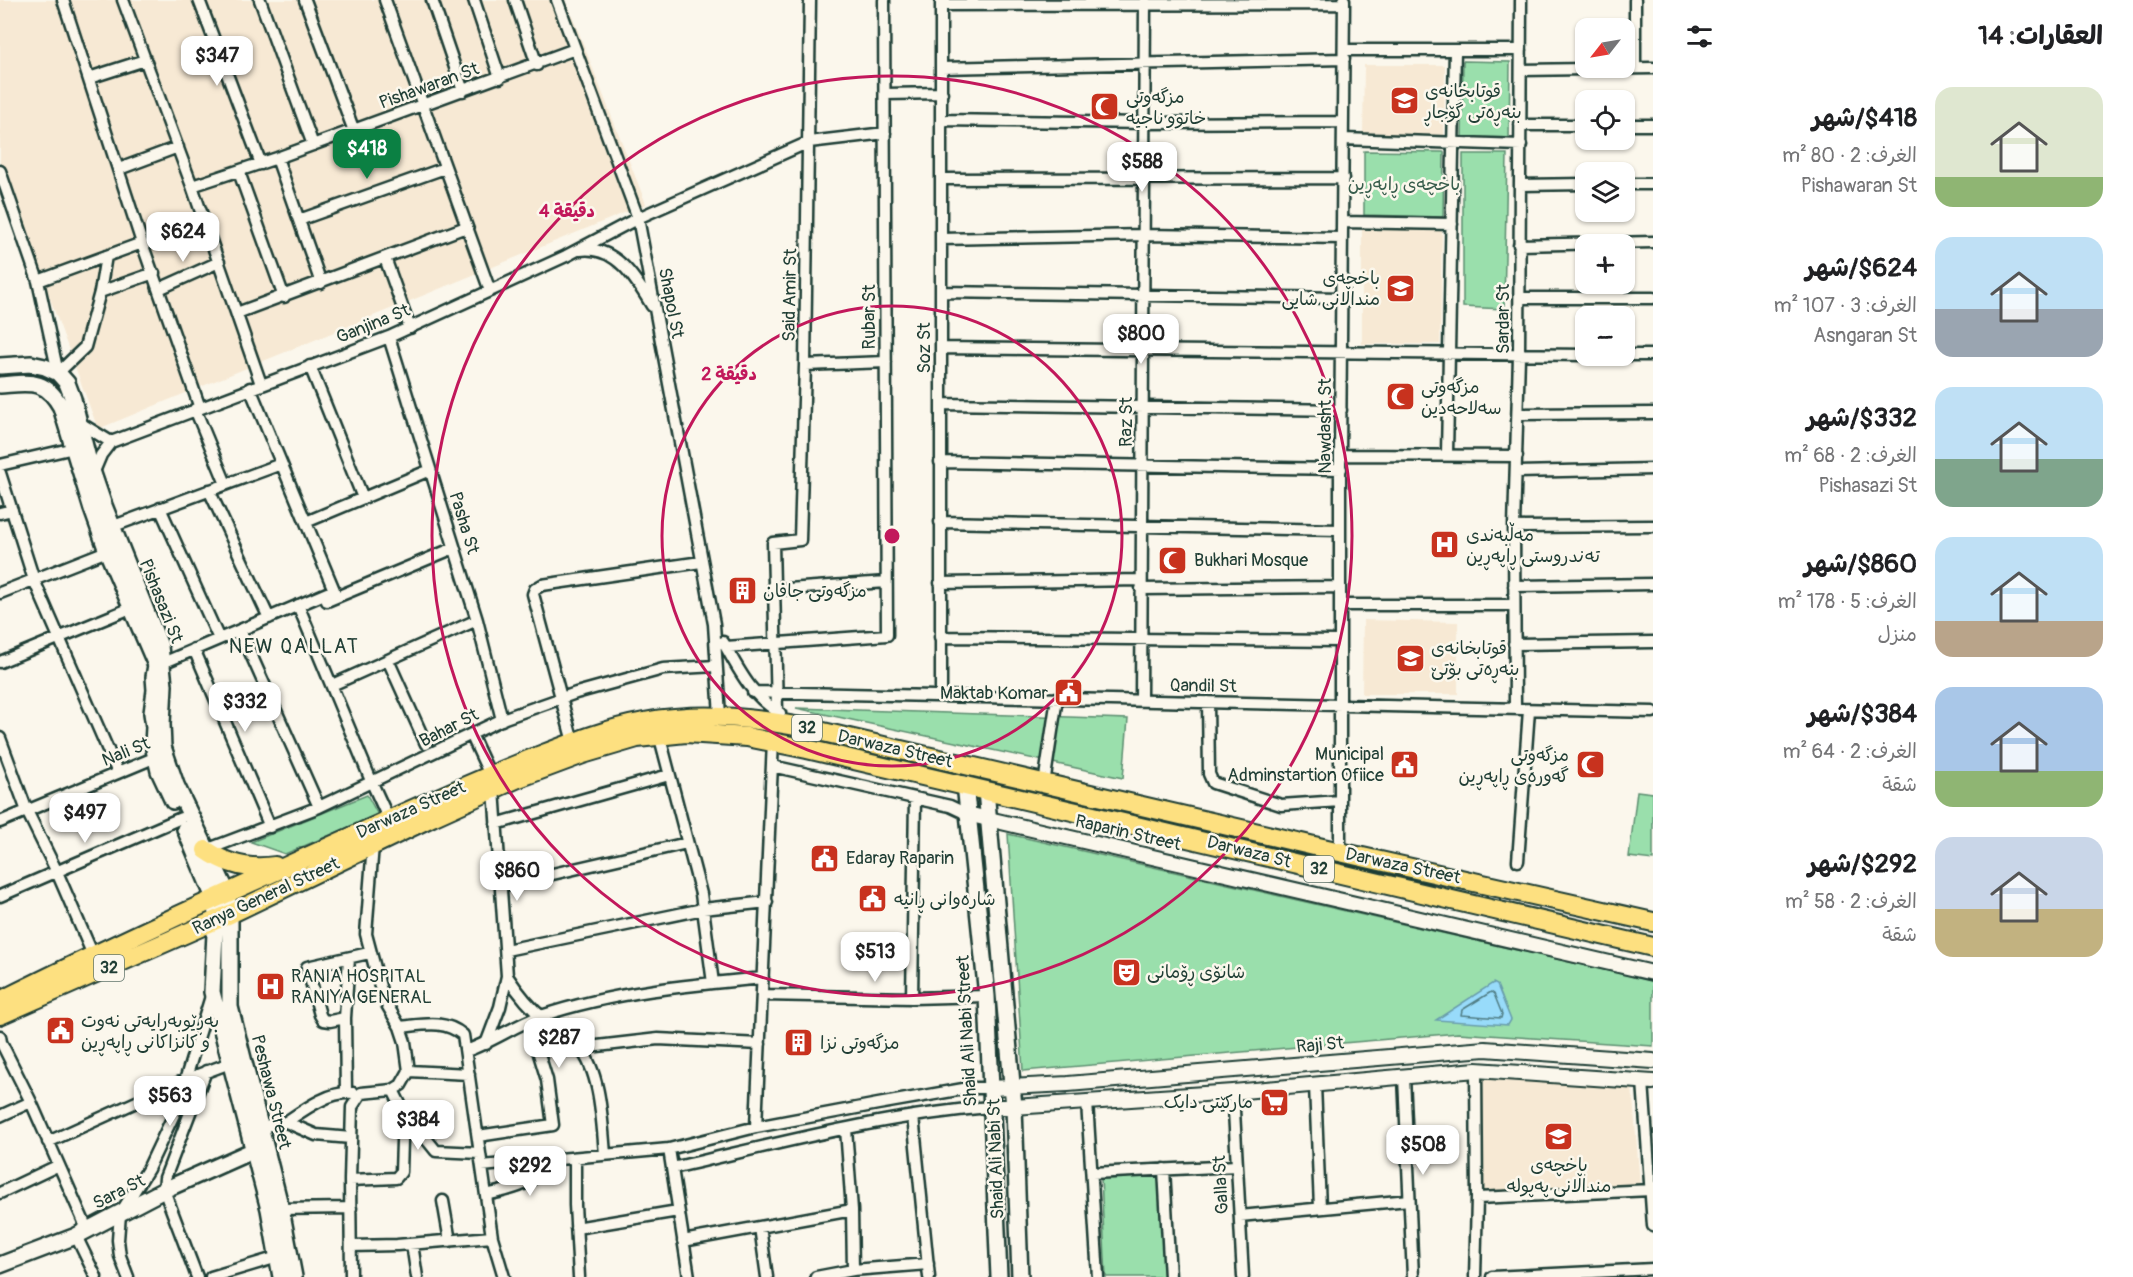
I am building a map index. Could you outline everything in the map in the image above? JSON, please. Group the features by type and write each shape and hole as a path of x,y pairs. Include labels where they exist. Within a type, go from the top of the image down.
{"highway":[{"name":"Darwaza Street","path":"1,1015 93,955 220,895 389,820 492,782 573,742 644,722 673,718 720,716 754,718 806,728 1653,922"},
{"name":"Ranya General Street","path":"1,1015 223,917 373,845 492,782 538,770 637,738 659,734 713,734 773,741 986,790"},
{"name":"Darwaza St","path":"986,790 1653,947"},
{"path":"206,850 227,862 250,867 272,867 294,862"},
{"path":"1563,926 1568,903"}],"main road":[{"path":"0,366 38,365 58,373 46,388 31,382 0,385"},
{"name":"Pishasazi St","path":"58,373 70,391 93,474 111,527 157,636 160,664 154,677 156,690 152,713 153,745 161,756 206,850 220,895 223,917"},
{"name":"Pishasazi St","path":"46,388 61,407 106,551 131,608 160,664"},
{"name":"Pishasazi St","path":"161,756 161,777 220,895"},
{"name":"Shaid Ali Nabi Street","path":"964,784 987,996 999,1277"},
{"name":"Shaid Ali Nabi St","path":"986,790 1013,1088 1020,1277"},
{"name":"Peshawa Street","path":"223,917 212,992 254,1150 275,1209 294,1277"},
{"name":"Peshawa Street","path":"223,917 230,1007 259,1126 275,1209 281,1277"},
{"name":"Sara St","path":"0,1265 76,1236 164,1191 254,1150"}],"street":[{"path":"63,0 197,409 226,484"},
{"path":"123,0 178,147 261,384"},
{"path":"200,0 261,164"},
{"path":"260,0 313,145"},
{"path":"305,0 354,130"},
{"path":"385,0 490,291"},
{"path":"432,0 463,91"},
{"path":"474,0 500,78"},
{"path":"515,0 537,65"},
{"name":"Shapol St","path":"556,0 638,219 714,624"},
{"name":"Said Amir St","path":"777,711 773,543 800,540 810,0"},
{"name":"Rubar St","path":"775,642 887,635 884,0"},
{"name":"Sardar St","path":"1515,709 1514,527 1520,298 1521,0"},
{"path":"1635,0 1635,18"},
{"path":"941,2 1344,2"},
{"name":"Soz St","path":"941,2 941,696"},
{"name":"Raz St","path":"1141,700 1145,2"},
{"name":"Nawdasht St","path":"1340,852 1339,641 1344,2"},
{"name":"Pishawaran St","path":"192,186 239,172 575,50"},
{"path":"1447,454 1455,50"},
{"path":"941,68 1145,63 1455,50 1521,50"},
{"path":"89,78 145,60"},
{"path":"1635,68 1653,68"},
{"path":"1521,70 1575,69"},
{"path":"885,94 942,93"},
{"path":"941,120 1146,123 1343,122"},
{"path":"1520,125 1575,125"},
{"path":"1635,125 1653,125"},
{"name":"Ganjina St","path":"111,442 410,328 566,256 638,219 809,142 885,133"},
{"path":"1343,139 1521,145"},
{"path":"119,169 178,147"},
{"path":"277,158 321,283"},
{"path":"299,220 445,168"},
{"path":"0,171 38,281 58,373"},
{"path":"239,172 284,297"},
{"path":"941,179 1343,178"},
{"path":"1520,184 1575,184"},
{"path":"1635,184 1653,184"},
{"path":"1343,222 1452,224"},
{"path":"237,313 466,227"},
{"path":"941,239 1144,235 1342,238"},
{"path":"1519,245 1653,242"},
{"path":"38,281 142,243"},
{"path":"566,256 582,250 596,249 607,252 630,273 644,292 660,329"},
{"path":"58,373 86,347 100,292 106,256"},
{"path":"385,258 410,328"},
{"path":"159,289 219,262"},
{"path":"100,292 154,273"},
{"path":"941,292 1342,298"},
{"path":"1520,298 1653,298"},
{"name":"Pasha St","path":"389,337 477,620 502,720"},
{"path":"941,348 1575,355"},
{"path":"1635,355 1653,355"},
{"path":"805,365 886,362"},
{"path":"310,366 363,498"},
{"path":"250,388 334,590 299,609"},
{"path":"940,404 1341,410"},
{"path":"1518,414 1653,413"},
{"path":"80,423 111,442 101,455 93,474"},
{"path":"0,465 74,448"},
{"path":"1340,455 1517,456"},
{"path":"940,462 1341,469"},
{"path":"111,527 281,464"},
{"path":"1516,472 1653,469"},
{"path":"306,522 430,470"},
{"path":"0,473 34,580 118,773"},
{"path":"208,490 269,618"},
{"path":"160,508 219,639"},
{"path":"0,513 12,510"},
{"path":"940,522 1340,530"},
{"path":"1514,527 1653,526"},
{"path":"160,664 269,618 299,609 454,548"},
{"path":"0,593 106,551"},
{"path":"573,742 533,594 535,589 542,585 701,562"},
{"path":"774,590 886,582"},
{"path":"940,583 1340,587"},
{"path":"1514,586 1653,584"},
{"path":"1340,605 1514,605"},
{"path":"0,662 131,608"},
{"path":"299,609 389,820"},
{"path":"332,685 477,620"},
{"path":"714,624 753,692 777,711 806,728"},
{"path":"714,624 720,716"},
{"path":"240,630 319,807"},
{"path":"940,637 1339,641"},
{"path":"726,647 775,642"},
{"path":"1514,644 1653,642"},
{"path":"194,650 270,827"},
{"path":"388,660 426,744"},
{"name":"Bahar St","path":"206,850 319,807 502,720 560,699 663,669 716,666"},
{"name":"Qandil St","path":"753,692 1653,712"},
{"path":"1044,784 1057,699"},
{"path":"1208,702 1209,774 1213,783 1281,805 1340,801"},
{"path":"1518,861 1529,710"},
{"path":"471,734 492,782 506,950 507,976 500,1007 486,1044"},
{"path":"659,734 703,909 713,983"},
{"path":"0,738 27,811 57,872 93,955"},
{"path":"756,1127 773,741"},
{"name":"Nali St","path":"0,822 161,756"},
{"name":"Raparin Street","path":"772,766 950,806 967,814 987,819 1653,973"},
{"path":"496,824 669,775"},
{"path":"912,998 915,798"},
{"path":"0,896 181,818"},
{"path":"501,886 687,843"},
{"path":"259,1126 286,1122 312,1104 346,1092 393,1090 401,1085 408,1071 409,1059 400,1027 383,998 369,953 365,925 373,845"},
{"path":"506,950 703,909 766,902"},
{"path":"345,1018 323,1020 307,967 369,953"},
{"path":"346,1092 345,1018 349,957"},
{"path":"507,976 522,998 540,1016 580,1048 593,1074 600,1102 605,1154"},
{"path":"466,1051 486,1044 540,1016 622,995 763,978"},
{"path":"128,1277 120,1256 118,1240 120,1214 158,1151 176,1110 212,992"},
{"path":"763,995 912,998 987,996"},
{"path":"478,1136 553,1125 547,1080 529,1021"},
{"path":"400,1027 443,1024 453,1027 463,1035 492,1237 504,1277"},
{"path":"0,1036 84,1222 83,1228 76,1236 96,1277"},
{"path":"580,1048 658,1039 760,1044"},
{"name":"Raji St","path":"991,1088 1068,1084 1485,1048 1653,1061"},
{"path":"48,1142 187,1079 230,1063"},
{"path":"1475,1277 1476,1070"},
{"path":"672,1168 914,1116 991,1107 1233,1092 1476,1070 1648,1082 1653,1226"},
{"path":"197,1277 164,1191 165,1178 206,1071"},
{"path":"408,1071 469,1074"},
{"path":"1404,1077 1413,1277"},
{"path":"1315,1084 1320,1208"},
{"path":"482,1166 669,1149 756,1127 959,1090 991,1088"},
{"path":"393,1090 403,1110 436,1150 480,1153"},
{"name":"Galla St","path":"1233,1092 1243,1277"},
{"path":"351,1277 352,1107 361,1093"},
{"path":"0,1116 31,1102"},
{"path":"1088,1102 1098,1277"},
{"path":"350,1180 399,1176 403,1110"},
{"path":"914,1116 928,1277"},
{"path":"286,1122 316,1134 351,1138"},
{"path":"846,1129 852,1210 853,1270"},
{"path":"669,1149 689,1277"},
{"path":"575,1158 579,1277"},
{"path":"486,1195 526,1183 538,1176 550,1161"},
{"path":"0,1193 57,1166"},
{"path":"1092,1173 1237,1166"},
{"path":"1164,1169 1170,1277"},
{"path":"1477,1198 1651,1190"},
{"path":"1240,1216 1409,1200"},
{"path":"443,1201 450,1241"},
{"path":"275,1209 351,1208"},
{"path":"683,1241 852,1210"},
{"path":"576,1228 678,1211"},
{"path":"760,1227 767,1277"},
{"path":"351,1246 412,1244 492,1237"},
{"path":"412,1244 417,1277"},
{"path":"211,1277 278,1257"},
{"path":"816,1277 853,1270 928,1264"},
{"path":"1492,1277 1653,1269"}],"shaded area":[{"path":"0,0 566,0 646,204 98,429 0,163"},
{"name":"قوتابخانەی بنەڕەتی گۆجاڕ","path":"1364,65 1445,65 1444,138 1363,136"},
{"name":"باخچەی منداڵانی شایی","path":"1362,228 1442,231 1440,344 1362,344"},
{"name":"قوتابخانەی بنەڕەتی بۆتێ","path":"1363,620 1458,622 1458,694 1362,694"},
{"name":"باخچەی منداڵانی پەپولە","path":"1481,1077 1632,1086 1640,1185 1484,1191"}],"green space":[{"path":"1463,61 1510,62 1509,140 1462,140"},
{"name":"باخچەی ڕاپەڕین","path":"1364,151 1444,152 1443,217 1364,215"},
{"path":"1463,154 1507,154 1504,309 1463,307"},
{"path":"796,708 1128,719 1123,778"},
{"path":"1637,791 1653,793 1653,860 1629,857"},
{"path":"367,795 378,815 285,854 251,842"},
{"path":"1008,834 1653,981 1653,1046 1458,1033 1023,1071"},
{"path":"1158,1174 1167,1277 1106,1277 1101,1178"}],"water":[{"path":"1493,983 1497,985 1511,1020 1508,1025 1436,1020"}],"place":[{"name":"قوتابخانەی بنەڕەتی گۆجاڕ","path":"1404,101"},
{"name":"مزگەوتی خاتوو ناجیە","path":"1105,107"},
{"name":"باخچەی منداڵانی شایی","path":"1401,288"},
{"name":"مزگەوتی سەلاحەدین","path":"1400,397"},
{"name":"مەڵبەندی تەندروستی ڕاپەڕین","path":"1445,545"},
{"name":"Bukhari Mosque","path":"1173,560"},
{"name":"مزگەوتی جافان","path":"742,591"},
{"name":"قوتابخانەی بنەڕەتی بۆتێ","path":"1410,658"},
{"name":"Maktab Komar","path":"1069,693"},
{"name":"Municipal Adminstartion Ofiice","path":"1405,764"},
{"name":"مزگەوتی گەورەی ڕاپەڕین","path":"1590,765"},
{"name":"Edaray Raparin","path":"825,858"},
{"name":"شارەوانی ڕانیە","path":"873,899"},
{"name":"شانۆی ڕۆمانی","path":"1126,972"},
{"name":"RANIA HOSPITAL RANIYA GENERAL","path":"270,986"},
{"name":"بەڕێوبەرایەتی نەوت و کانزاکانی ڕاپەڕین","path":"60,1031"},
{"name":"مزگەوتی نزا","path":"799,1043"},
{"name":"مارکێتی دایک","path":"1274,1102"},
{"name":"باخچەی منداڵانی پەپولە","path":"1559,1136"}],"district":[{"name":"NEW QALLAT","path":"294,646"}]}
